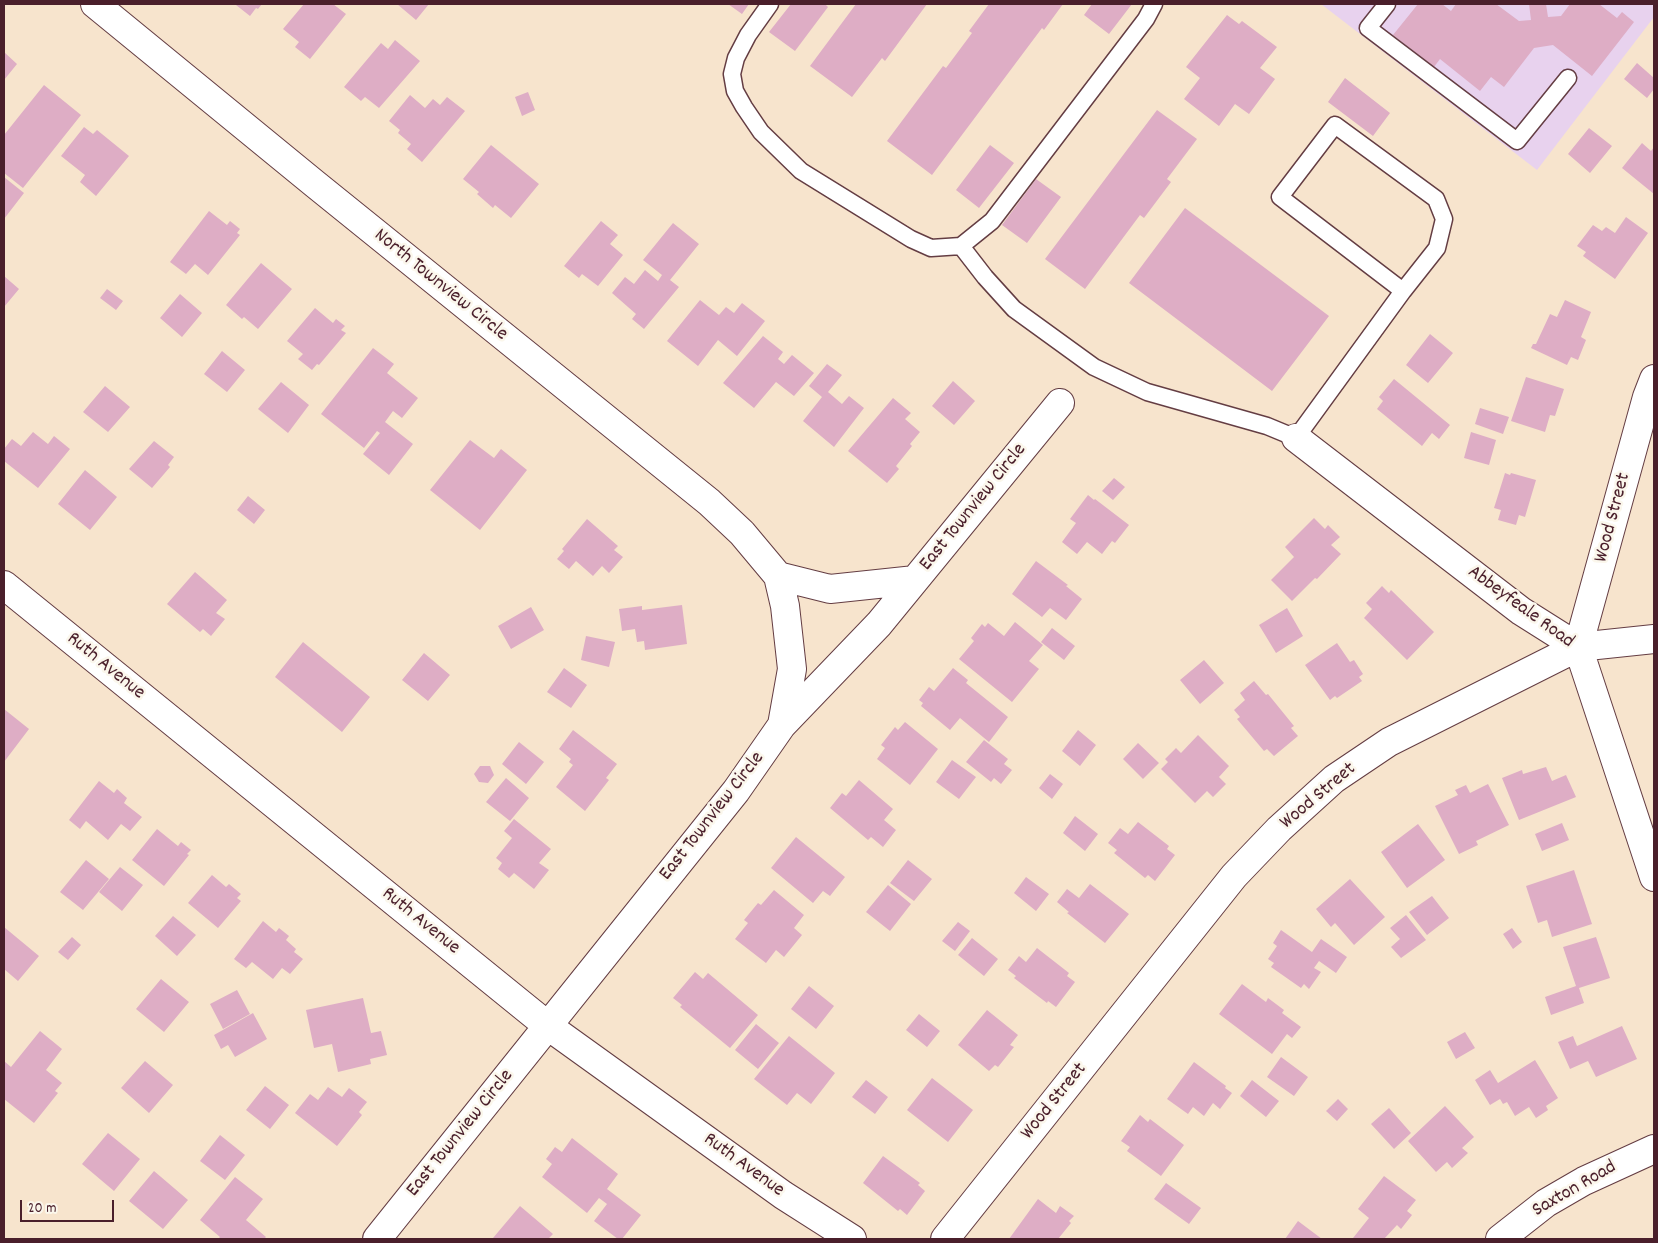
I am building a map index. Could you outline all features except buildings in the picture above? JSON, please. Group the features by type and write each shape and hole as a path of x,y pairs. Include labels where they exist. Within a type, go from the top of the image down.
{"street":[{"name":"North Townview Circle","path":"95,4 314,184 709,502 742,533 778,576 786,606 792,668 782,725"},
{"name":"Wood Street","path":"945,1239 1234,876 1279,829 1334,779 1388,742 1578,647 1654,379"},
{"name":"East Townview Circle","path":"377,1239 736,791 782,725 879,624 1060,403"},
{"name":"Abbeyfeale Road","path":"1296,438 1521,611 1578,647 1654,877"},
{"path":"778,576 830,588 915,580"},
{"name":"Ruth Avenue","path":"4,585 548,1026 784,1195 852,1239"},
{"path":"1578,647 1654,639"},
{"name":"Saxton Road","path":"1500,1239 1546,1203 1577,1185 1654,1149"}],"lane":[{"path":"770,4 748,35 736,58 732,74 735,91 761,132 800,171 911,239 931,248 962,246 992,221 1146,19 1154,4"},
{"path":"1377,7 1368,28 1517,141 1568,78"},
{"path":"962,246 985,277 1014,309 1094,367 1120,381 1148,392 1267,426 1296,438 1403,291 1437,248 1444,219 1436,198 1335,125 1280,197 1403,291"}],"shaded area":[{"path":"1321,4 1654,4 1654,17 1537,170"}]}
